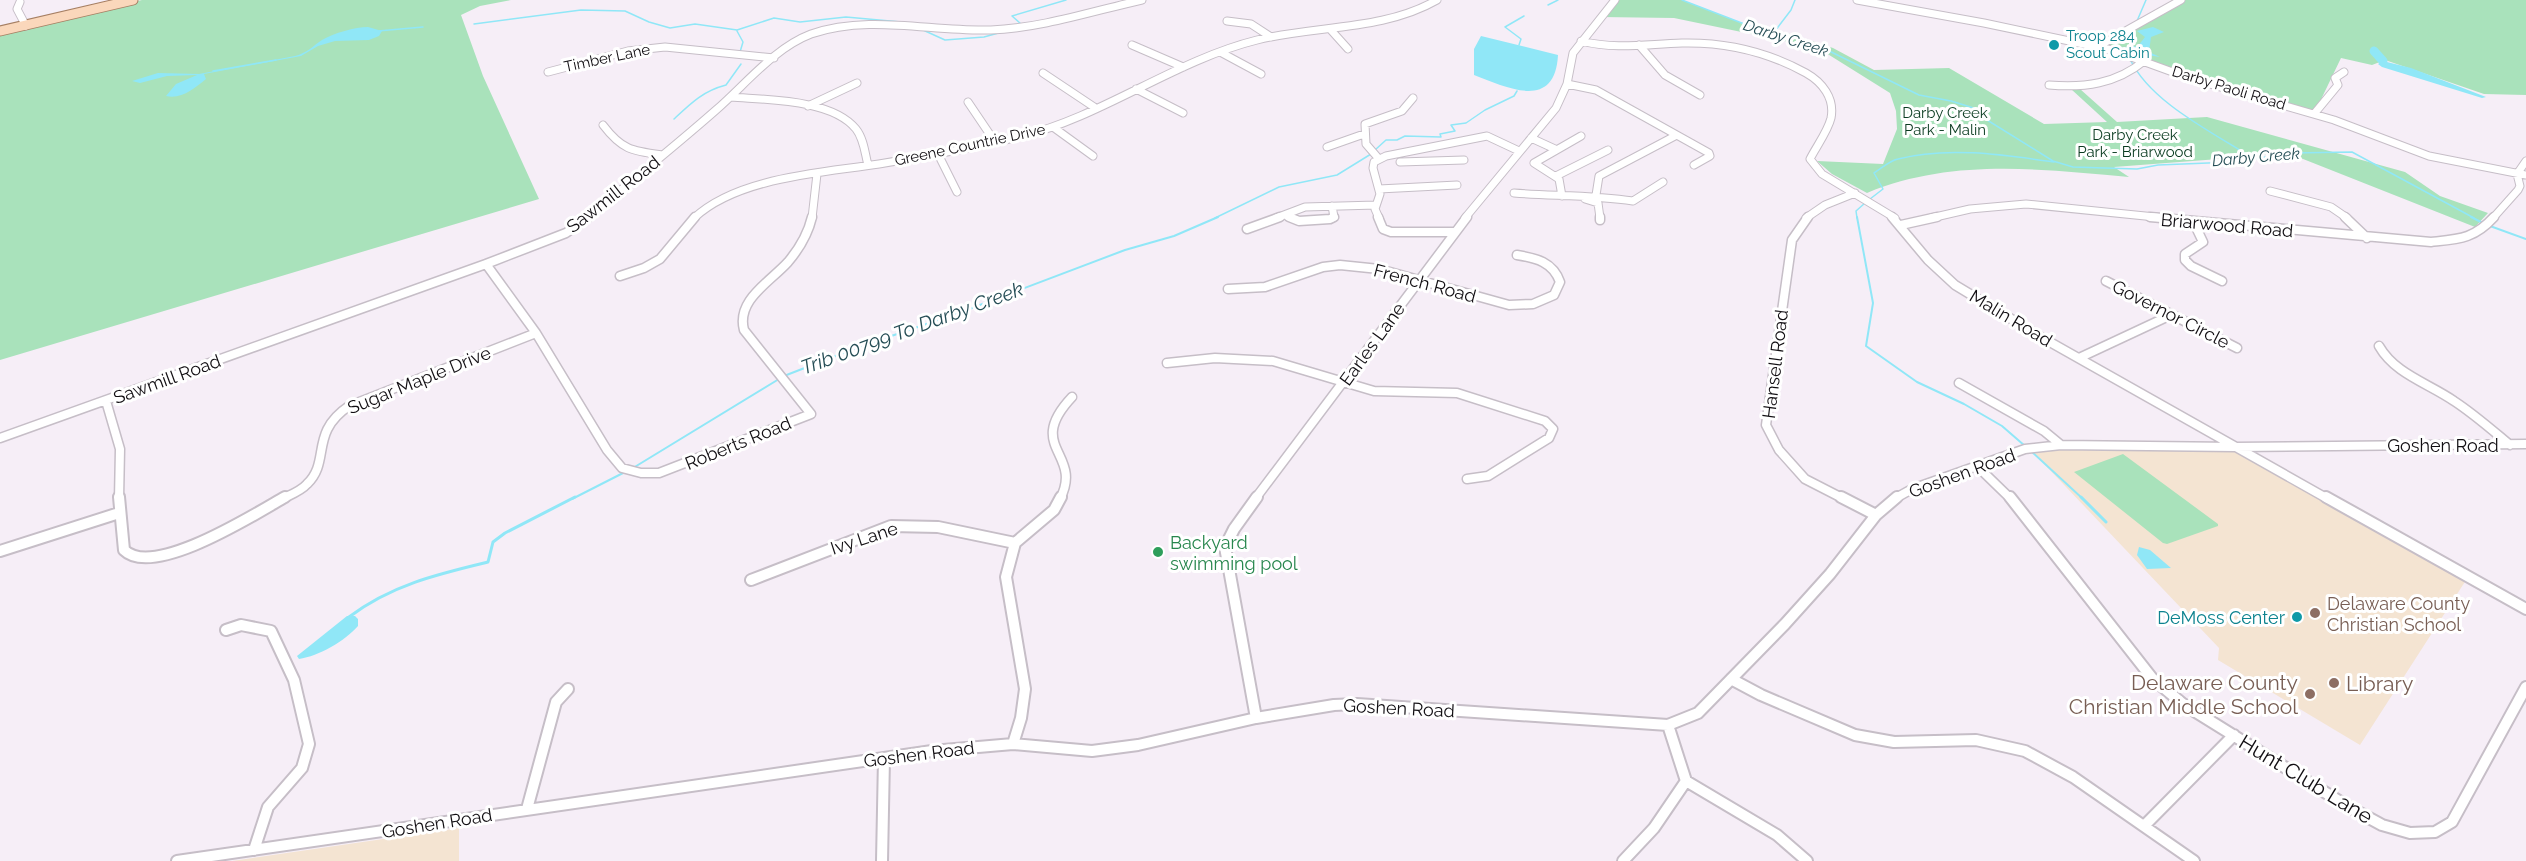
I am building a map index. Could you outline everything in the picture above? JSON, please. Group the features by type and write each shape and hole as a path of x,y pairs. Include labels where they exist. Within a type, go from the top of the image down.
{"main road":[{"path":"0,31 133,0"}],"street":[{"name":"Sawmill Road","path":"0,438 486,264 572,230 731,97 774,57 807,36 846,26 993,30 1035,24 1142,0"},
{"name":"Greene Countrie Drive","path":"620,276 644,268 660,259 689,222 723,199 758,186 938,154 1053,127 1183,68 1222,53 1271,37 1392,18 1418,11 1437,0"},
{"name":"Earles Lane","path":"1256,718 1225,547 1245,513 1454,232 1556,108 1567,84 1573,53 1615,0"},
{"name":"Darby Paoli Road","path":"1857,0 2097,47 2189,78 2314,114 2429,156 2526,175"},
{"path":"2097,47 2181,0"},
{"path":"21,1 17,9 26,26"},
{"path":"1227,21 1254,25 1263,29 1271,37"},
{"path":"1330,29 1348,49"},
{"name":"Malin Road","path":"1581,41 1600,47 1684,43 1740,48 1777,59 1815,78 1830,96 1831,117 1810,159 1822,174 1856,193 1901,225 1928,260 1955,285 2235,447 2526,609"},
{"path":"1132,45 1183,68"},
{"path":"1639,45 1665,75 1700,95"},
{"name":"Timber Lane","path":"548,72 628,51 665,46 774,57"},
{"path":"1222,53 1261,74"},
{"path":"2049,85 2105,83 2136,68 2144,61"},
{"path":"2314,114 2338,85 2335,78 2344,72"},
{"path":"1043,73 1094,107"},
{"path":"808,106 857,84"},
{"path":"1567,84 1596,90 1710,155 1694,165"},
{"path":"1136,89 1183,113"},
{"path":"731,97 808,106 835,114 851,124 859,133 868,165"},
{"path":"1379,159 1369,151 1364,126 1367,122 1402,111 1413,98"},
{"path":"968,102 995,142"},
{"path":"603,125 616,144 628,151 662,155"},
{"path":"1053,127 1094,156"},
{"path":"1327,147 1355,135 1365,134"},
{"path":"1454,232 1442,229 1401,232 1384,230 1376,212 1380,194 1373,168 1374,162 1379,159 1487,136 1519,151"},
{"path":"1562,196 1560,183 1556,176 1534,163 1537,158 1581,136"},
{"path":"1596,195 1599,176 1675,136"},
{"path":"1531,138 1555,149"},
{"path":"1428,148 1432,161"},
{"path":"1556,176 1608,150"},
{"path":"938,154 957,192"},
{"path":"1400,162 1464,159"},
{"name":"Briarwood Road","path":"1901,225 1970,209 2026,204 2367,238 2431,242 2451,240 2467,238 2488,224 2518,190 2520,186 2517,174 2526,160"},
{"name":"Roberts Road","path":"486,264 536,333 607,450 622,468 641,473 675,468 811,414 744,330 742,319 750,300 788,261 809,229 817,174"},
{"path":"1514,194 1578,197 1596,195 1633,201 1663,182"},
{"path":"1379,189 1457,185"},
{"path":"2270,191 2331,207 2351,221 2367,238"},
{"name":"Hansell Road","path":"1856,193 1819,207 1809,214 1801,222 1792,240 1766,425 1779,450 1805,479 1876,515"},
{"path":"1578,197 1598,203 1600,220"},
{"path":"1247,229 1301,208 1376,205"},
{"path":"1285,215 1299,221 1330,219 1334,217 1332,206"},
{"path":"1425,221 1427,230"},
{"path":"2193,222 2203,242 2185,254 2185,261 2190,266 2222,281"},
{"name":"French Road","path":"1228,289 1265,287 1323,267 1340,266 1379,269 1510,305 1533,304 1554,295 1560,282 1554,270 1537,259 1517,255"},
{"name":"Governor Circle","path":"2106,281 2237,348"},
{"path":"2079,358 2171,315"},
{"name":"Sugar Maple Drive","path":"106,401 120,449 119,513 122,545 128,554 144,557 162,556 197,545 306,486 316,473 327,427 332,419 349,406 536,333"},
{"path":"2379,346 2387,360 2396,367 2455,401 2510,445"},
{"path":"1167,363 1215,358 1260,360 1287,364 1383,392 1425,390 1457,393 1536,418 1553,429 1549,438 1488,476 1467,478"},
{"path":"1959,383 2044,431 2061,445"},
{"path":"1013,744 1021,718 1025,689 1006,577 1015,543 1054,510 1066,487 1065,470 1052,440 1052,427 1059,411 1072,397"},
{"name":"Goshen Road","path":"177,861 932,751 1013,744 1092,751 1138,745 1256,718 1334,705 1357,704 1440,711 1491,712 1668,725 1698,713 1830,574 1876,515 1892,500 1912,489 2027,449 2061,445 2524,446"},
{"name":"Hunt Club Lane","path":"1977,466 2006,493 2152,678 2183,704 2347,806 2382,825 2410,833 2434,832 2452,822 2526,687"},
{"path":"0,551 119,513"},
{"name":"Ivy Lane","path":"751,580 891,526 916,524 940,526 1015,543"},
{"path":"226,630 242,625 271,631 294,680 309,744 302,768 268,807 254,850"},
{"path":"1731,679 1761,695 1855,735 1894,742 1976,740 2025,751 2073,777 2194,861"},
{"path":"527,809 556,702 568,689"},
{"path":"1668,725 1686,781 1777,835 1807,861"},
{"path":"2144,826 2234,735"},
{"path":"882,861 884,758"},
{"path":"1623,861 1654,828 1686,781"}],"shaded area":[{"name":"Delaware County Christian School","path":"2235,447 2468,577 2360,745 2218,660 2219,648 2029,448"},
{"path":"459,828 459,861 232,861"}],"green space":[{"path":"142,0 511,0 480,6 461,15 483,76 539,199 0,360 0,33"},
{"path":"1615,0 1682,0 1747,25 1790,34 1833,48 1874,70 1949,68 2044,124 2107,122 2071,89 2080,89 2117,122 2207,117 2405,172 2440,196 2488,213 2475,227 2283,151 2258,156 2114,167 2129,177 2029,169 1963,170 1899,182 1867,193 1832,174 1817,161 1883,164 1897,129 1896,111 1890,93 1818,48 1674,18 1601,17"},
{"path":"2181,0 2526,0 2526,95 2484,94 2385,60 2372,65 2341,58 2314,114 2097,47"},
{"path":"2123,454 2218,526 2167,544 2163,543 2074,472"}],"water":[{"path":"368,27 382,31 379,36 369,40 335,41 318,46 301,56 204,74 206,79 188,92 177,96 166,96 176,84 197,75 167,76 140,83 132,81 158,73 199,74 295,56 332,35"},
{"path":"2153,27 2164,32 2151,37 2149,52 2160,57 2126,52 2120,48 2138,46 2145,37 2137,31"},
{"path":"1481,36 1558,55 1555,72 1548,84 1528,91 1501,85 1474,75 1474,49"},
{"path":"2383,61 2411,68 2486,97 2482,98 2382,67 2378,64"},
{"path":"2139,547 2150,550 2171,568 2147,569 2137,555"},
{"path":"347,616 355,616 358,619 358,626 353,632 323,651 299,659 297,656"}],"waterway":[{"path":"1021,24 1012,16 1066,0"},
{"name":"Trib 00799 To Darby Creek","path":"1548,5 1558,0"},
{"name":"Darby Creek","path":"1682,0 1747,25 1775,31"},
{"path":"1775,31 1791,10 1795,0"},
{"path":"2137,21 2146,0"},
{"path":"474,24 581,10 625,11 649,22 670,28 695,24 737,30 774,18 800,22 846,17 901,22"},
{"name":"Trib 00799 To Darby Creek","path":"1519,45 1521,39 1505,27 1524,16"},
{"path":"378,31 423,27"},
{"path":"923,30 945,40 984,37 1002,32"},
{"path":"737,31 743,42 740,52"},
{"name":"Darby Creek","path":"1775,31 1821,47 1919,95 1951,101 1980,110 1979,115 2053,161 2073,167 2137,169 2158,165 2233,162 2292,153 2352,152 2474,218"},
{"path":"2374,51 2383,61"},
{"path":"2130,59 2139,75 2152,89 2183,115 2251,157"},
{"path":"213,71 276,60"},
{"path":"674,119 704,94 726,85 741,64"},
{"name":"Trib 00799 To Darby Creek","path":"1375,150 1386,140 1397,140 1405,136 1441,137 1440,134 1455,131 1451,125 1466,123 1485,110 1514,96 1517,91"},
{"path":"1870,199 1883,189 1874,173 1895,160 1917,155 1976,153 2054,162"},
{"name":"Trib 00799 To Darby Creek","path":"1215,218 1279,187 1337,175 1371,154"},
{"path":"1857,218 1856,211 1865,203"},
{"name":"Trib 00799 To Darby Creek","path":"964,311 1125,250 1174,236 1218,217"},
{"path":"1857,217 1873,303 1866,346 1917,382 1964,404 2002,426 2025,446"},
{"name":"Darby Creek","path":"2471,217 2485,224"},
{"name":"Darby Creek","path":"2490,226 2526,239"},
{"name":"Trib 00799 To Darby Creek","path":"784,376 856,348 956,314"},
{"name":"Trib 00799 To Darby Creek","path":"633,468 779,379"},
{"path":"2032,452 2083,499"},
{"name":"Trib 00799 To Darby Creek","path":"572,499 625,472"},
{"name":"Trib 00799 To Darby Creek","path":"349,617 398,589 433,576 488,562 493,542 505,533 575,497"},
{"path":"2083,499 2106,522"}],"place":[{"name":"Troop 284 Scout Cabin","path":"2054,45"},
{"name":"Backyard swimming pool","path":"1158,552"},
{"name":"Delaware County Christian School","path":"2315,613"},
{"name":"DeMoss Center","path":"2297,617"},
{"name":"Library","path":"2334,683"},
{"name":"Delaware County Christian Middle School","path":"2310,694"}],"park label":[{"name":"Darby Creek Park - Malin","path":"1945,122"},
{"name":"Darby Creek Park - Briarwood","path":"2135,144"}]}
